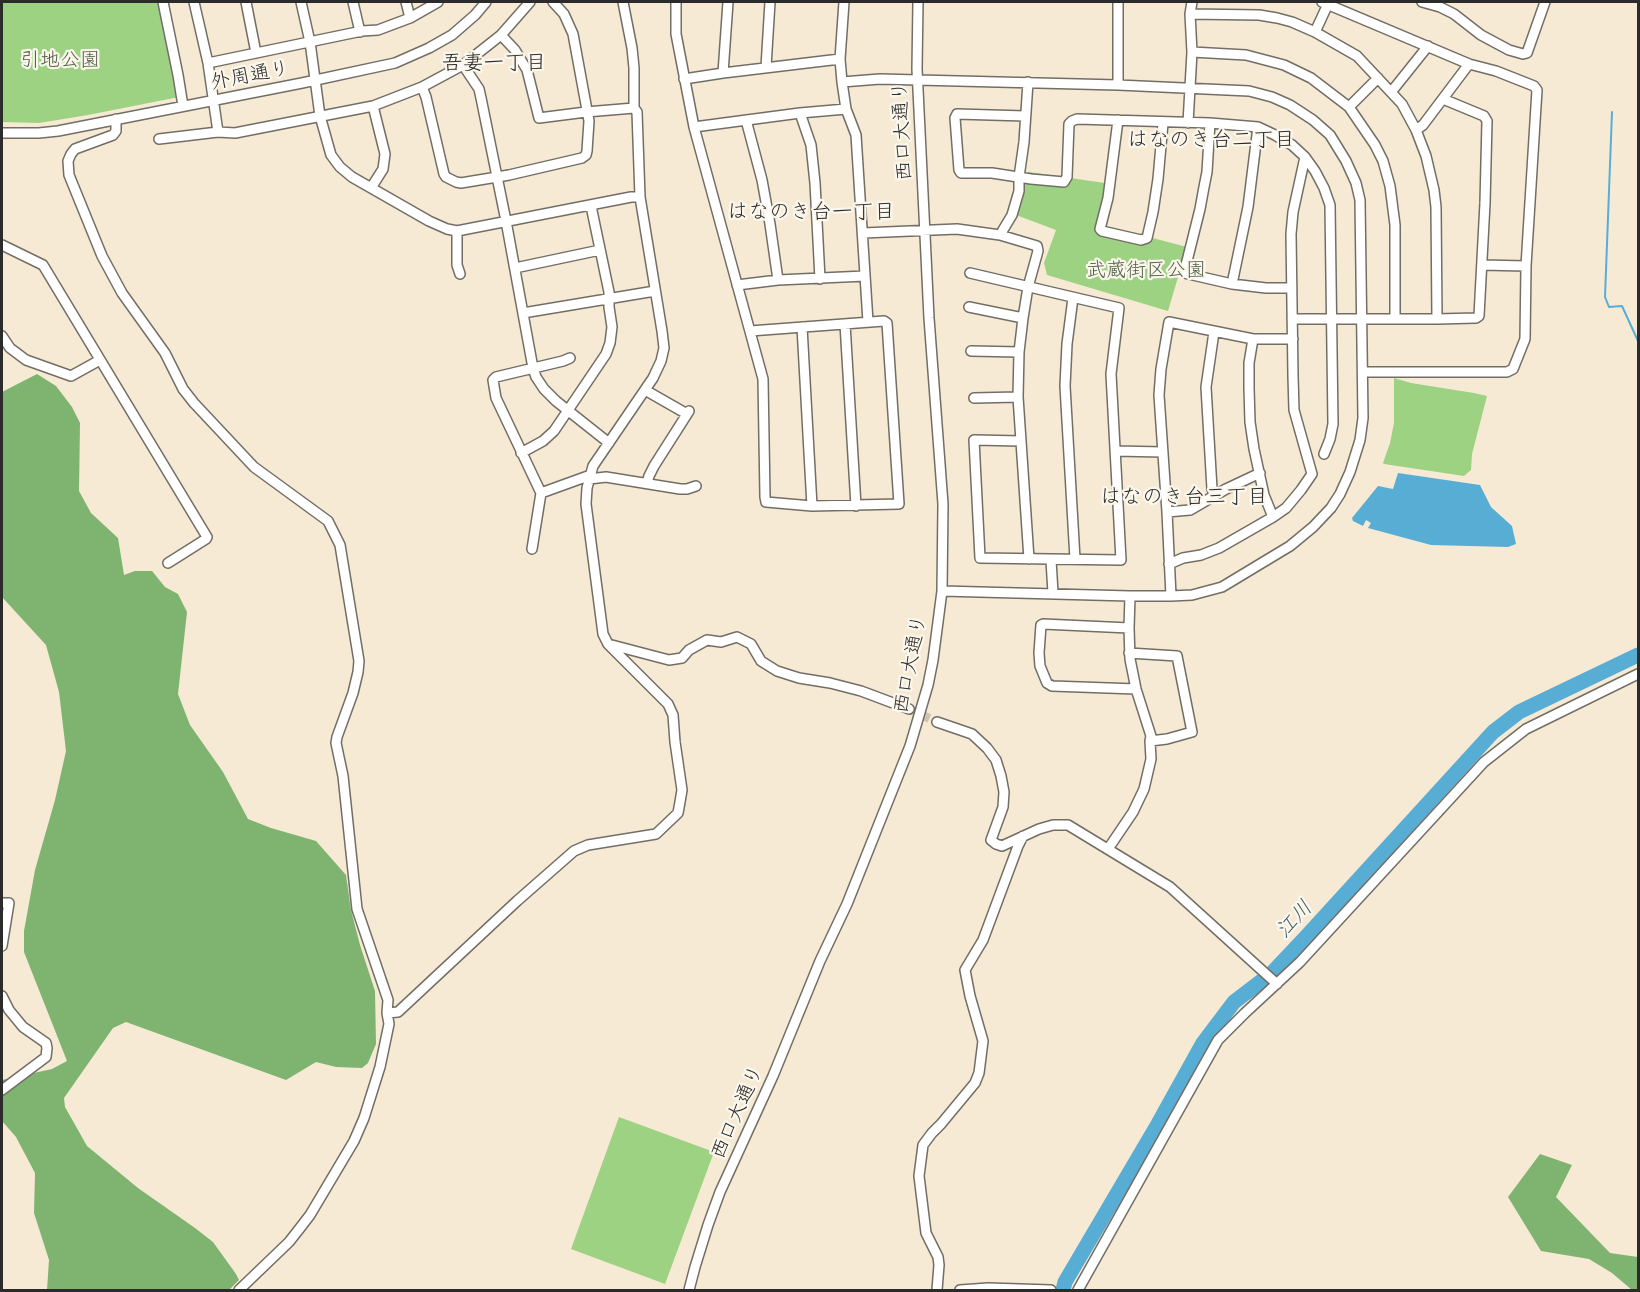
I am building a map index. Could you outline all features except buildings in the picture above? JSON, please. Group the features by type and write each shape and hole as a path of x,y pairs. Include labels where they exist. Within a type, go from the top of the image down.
{"street":[{"path":"162,2 183,106"},
{"path":"194,2 208,63 218,132"},
{"path":"246,2 256,53"},
{"path":"301,2 310,42 320,117 331,155 345,172 371,188 429,221 457,231 640,197"},
{"path":"353,2 360,32"},
{"path":"406,2 410,18"},
{"path":"208,63 378,30 410,18 438,2"},
{"name":"外周通り","path":"2,133 39,133 116,120 395,63 429,48 462,27 486,2"},
{"path":"159,139 218,132 235,133 373,106 422,87 463,65 501,35 531,2"},
{"path":"422,87 446,177 460,183 509,175 582,158 587,151 589,121 573,34 564,14 553,2"},
{"path":"387,1013 398,1012 574,851 588,845 656,834 678,813 682,790 673,715 668,704 608,644 603,634 586,504 593,466 658,369 664,348 640,197 637,112 634,108 634,68 623,2"},
{"path":"676,2 676,34 693,127 763,379 766,502 812,506 899,504 887,323 884,321 750,331"},
{"path":"723,73 728,2"},
{"path":"766,67 770,2"},
{"path":"844,2 840,59 846,109 856,135 868,322"},
{"name":"西口大通り","path":"690,1290 720,1192 774,1076 820,961 847,904 910,746 933,660 942,591 943,504 929,318 918,80 918,2"},
{"path":"1118,2 1118,85"},
{"path":"1188,123 1192,2"},
{"path":"1422,2 1441,4 1481,35 1509,50 1523,54 1527,53 1545,2"},
{"path":"1315,32 1325,3 1469,64 1496,71 1534,86 1537,90 1526,266 1525,339 1513,369 1507,372 1363,372"},
{"path":"1190,14 1277,18 1315,32 1358,56 1392,91 1416,130 1434,190 1437,319"},
{"path":"501,35 515,50 527,70 539,118 634,108"},
{"path":"1392,91 1428,46"},
{"path":"1192,52 1246,55 1284,65 1311,78 1349,107 1375,145 1383,161 1390,186 1395,225 1395,319"},
{"path":"684,79 840,59"},
{"path":"1416,130 1423,125 1469,64"},
{"path":"463,65 479,90 481,98 536,377 544,389 609,442"},
{"path":"1349,107 1378,78"},
{"path":"842,82 880,79 1028,82 1249,91 1290,105 1330,135 1346,161 1356,183 1360,200 1363,372 1363,418 1360,440 1340,494 1313,527 1290,546 1222,587 1192,595 1171,597 942,591"},
{"path":"1000,235 1012,215 1019,191 1028,82"},
{"path":"1292,319 1437,319 1478,317 1481,314 1487,121 1484,116 1443,99"},
{"path":"371,188 383,169 385,154 373,106"},
{"path":"693,127 846,109"},
{"path":"800,113 811,146 820,279"},
{"path":"1025,116 957,114 955,118 961,173 992,173 1064,182 1067,177 1069,124 1077,119 1210,123 1258,127 1292,145 1305,158 1315,171 1330,205 1333,424 1328,448 1324,454"},
{"path":"116,120 116,131 113,135 75,149 71,154 68,169 102,256 130,306 165,353 183,389 194,404 254,467 328,521 339,545 359,661 353,693 336,743 343,776 357,909 385,988 389,1024 380,1067 364,1118 354,1141 300,1228 289,1242 238,1290"},
{"path":"746,120 762,180 778,280"},
{"path":"1118,120 1108,198 1100,229 1141,240 1147,238 1154,212 1163,123"},
{"path":"1210,123 1207,172 1184,273 1232,284 1292,288"},
{"path":"1232,284 1248,207 1258,127"},
{"path":"1169,564 1219,548 1273,518 1286,508 1312,474 1294,410 1291,234 1293,212 1305,158"},
{"path":"521,453 554,431 608,349 612,327 609,297 591,206"},
{"path":"862,233 957,229 1000,235 1037,246 1038,251 1028,287 1019,351 1018,397 1029,559"},
{"path":"457,231 457,265 460,274"},
{"path":"2,244 43,265 207,537 168,563"},
{"path":"515,268 600,250"},
{"path":"1482,265 1526,266"},
{"path":"970,273 1119,308 1111,374 1121,560 980,558 974,440 1021,441"},
{"path":"737,285 778,280 866,276"},
{"path":"523,313 656,291"},
{"path":"1073,298 1067,344 1065,386 1075,559"},
{"path":"969,307 1023,318"},
{"path":"1171,597 1159,396 1169,322 1252,339 1293,339"},
{"path":"845,324 856,506"},
{"path":"802,327 812,506"},
{"path":"1214,332 1206,387 1212,489 1215,496"},
{"path":"2,336 10,348 26,360 71,376 100,360"},
{"path":"1252,339 1249,363 1249,400 1254,449 1264,495 1273,518"},
{"path":"970,351 1019,351"},
{"path":"532,549 541,493 496,398 493,380 496,376 570,358"},
{"path":"645,390 688,412 654,466 647,483"},
{"path":"974,398 1018,397"},
{"path":"1116,451 1163,452"},
{"path":"1167,512 1190,510 1260,472"},
{"path":"541,493 588,476 589,479 606,477 680,489 696,486"},
{"path":"1051,560 1053,593"},
{"path":"1108,849 1133,812 1144,789 1152,759 1151,736 1136,689 1129,653 1130,596"},
{"path":"1129,628 1043,624 1039,653 1040,666 1047,683 1052,686 1136,689"},
{"path":"608,644 669,660 682,658 689,650 707,640 721,642 737,637 751,645 761,662 777,671 861,691 909,710"},
{"path":"1129,653 1177,656 1192,732 1150,741"},
{"path":"1078,1290 1218,1040 1300,962 1484,762 1526,729 1638,674"},
{"path":"937,722 972,734 996,760 1004,792 1003,807 991,840 996,844 1002,846 1053,825 1068,825 1170,887 1277,984"},
{"path":"937,1290 938,1257 926,1233 919,1176 923,1145 975,1083 979,1073 983,1041 965,970 983,940 1023,836"},
{"path":"2,903 9,903 2,946"},
{"path":"2,996 9,1010 23,1027 46,1044 47,1048 46,1057 2,1090"},
{"path":"960,1290 988,1288 1051,1290"}],"green space":[{"name":"引地公園","path":"2,2 160,2 179,97 39,123 2,122"},
{"name":"武蔵街区公園","path":"1029,172 1105,183 1109,186 1099,224 1187,247 1168,311 1047,275 1044,263 1056,230 1016,215"},
{"path":"37,374 56,386 72,407 80,423 79,491 91,513 118,538 124,575 135,571 152,571 165,587 178,594 187,612 178,694 190,725 223,772 248,819 316,841 346,875 351,910 375,991 376,1044 368,1063 362,1068 336,1067 316,1062 286,1080 126,1022 113,1028 64,1098 65,1107 87,1146 138,1188 213,1242 239,1280 229,1290 47,1290 49,1260 34,1213 35,1173 16,1137 2,1121 2,1080 52,1069 67,1061 24,952 24,931 35,870 66,751 59,692 46,645 2,597 2,392"},
{"path":"1394,378 1487,396 1472,454 1471,470 1464,476 1383,463 1394,423"},
{"path":"619,1117 714,1152 665,1284 571,1249"},
{"path":"1540,1154 1572,1165 1556,1197 1610,1253 1638,1257 1638,1290 1632,1290 1612,1273 1589,1259 1541,1251 1508,1197"}],"water":[{"path":"1398,473 1480,485 1491,507 1512,526 1516,544 1508,547 1431,545 1368,528 1371,523 1366,520 1363,526 1353,521 1352,518 1378,486 1393,489"}],"waterway":[{"path":"1612,112 1605,297 1609,307 1622,306 1638,341"},
{"name":"江川","path":"1063,1290 1065,1282 1203,1043 1234,1002 1272,973 1493,732 1519,712 1638,655"}],"tunnel":[{"path":"909,709 937,722"}],"district":[{"name":"吾妻一丁目","path":"494,63"},
{"name":"はなのき台二丁目","path":"1211,140"},
{"name":"はなのき台一丁目","path":"811,212"},
{"name":"はなのき台三丁目","path":"1184,497"}]}
